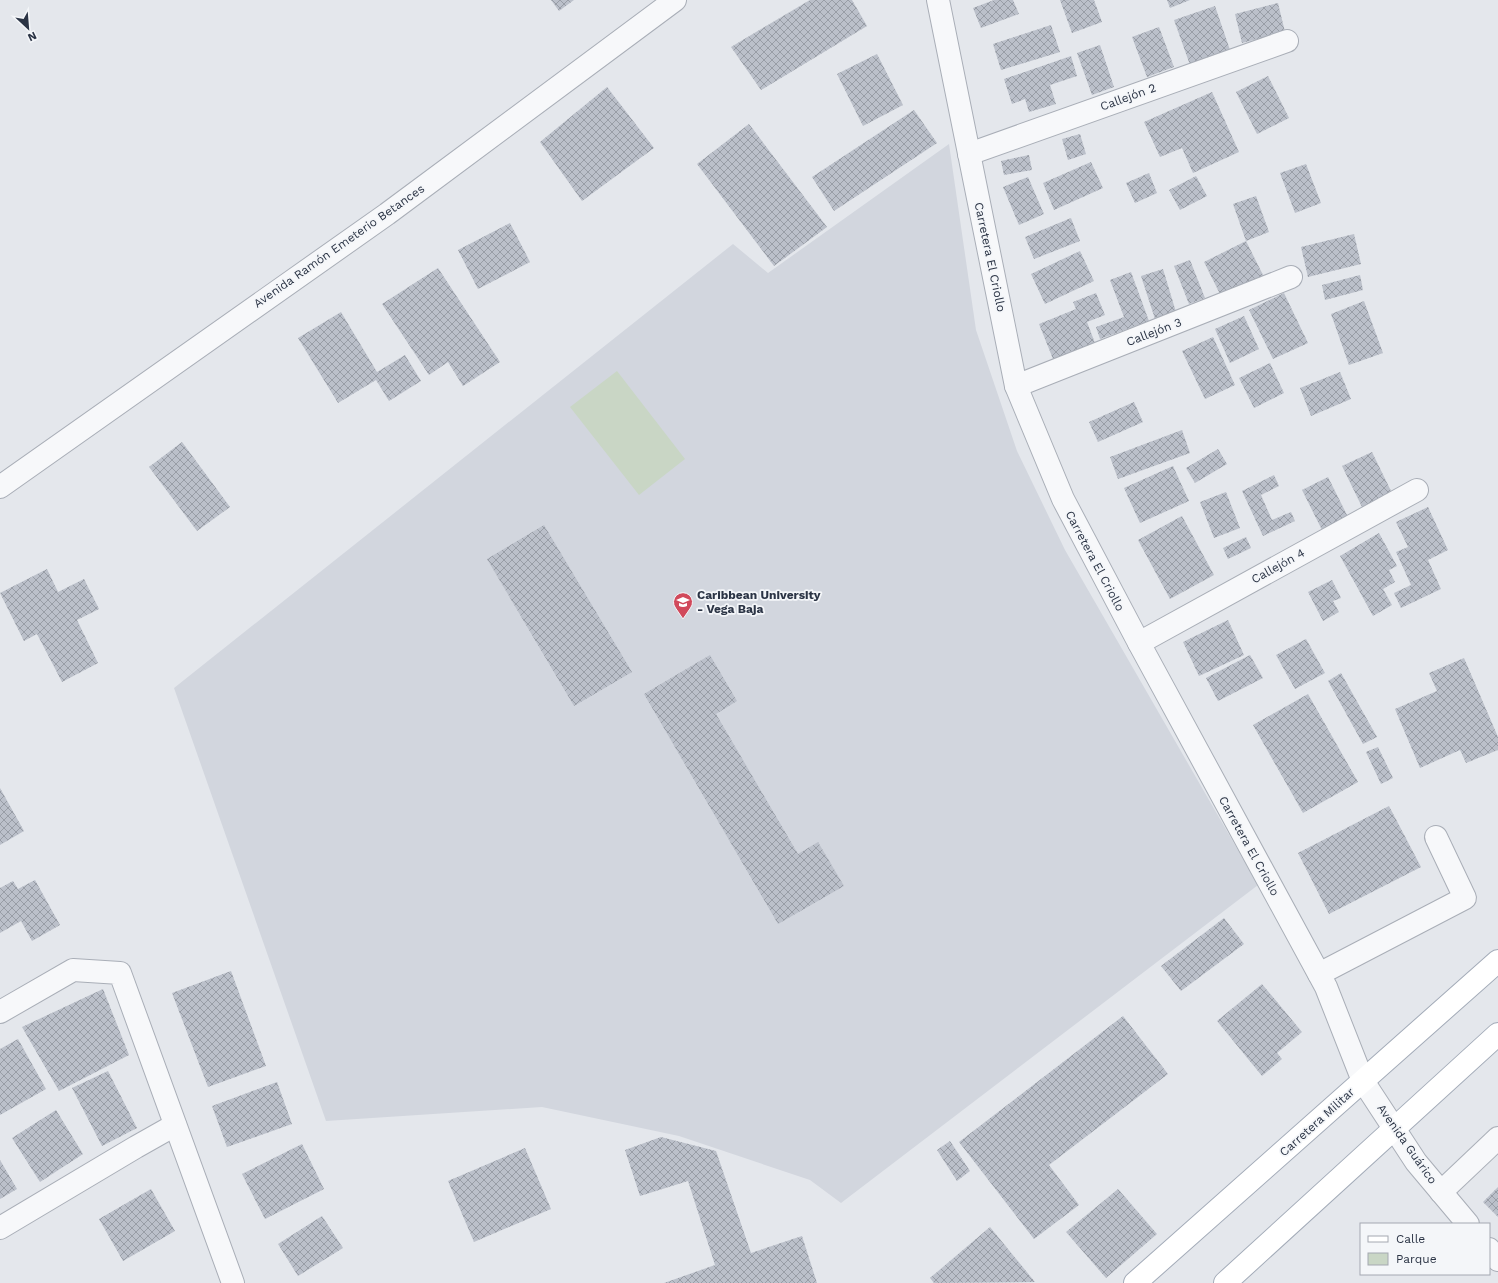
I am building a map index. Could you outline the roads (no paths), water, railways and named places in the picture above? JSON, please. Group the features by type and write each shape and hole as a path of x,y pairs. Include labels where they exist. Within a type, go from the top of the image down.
{"main road":[{"name":"Carretera Militar","path":"1135,1283 1498,961"},
{"path":"1225,1283 1498,1034"}],"street":[{"name":"Avenida Ramón Emeterio Betances","path":"0,487 387,214 675,0"},
{"name":"Carretera El Criollo","path":"938,0 1016,386 1063,499 1139,643 1326,987 1363,1081"},
{"name":"Callejón 2","path":"969,154 1287,41"},
{"name":"Callejón 3","path":"1016,386 1291,277"},
{"name":"Callejón 4","path":"1139,643 1417,490"},
{"path":"1319,974 1465,898 1436,837"},
{"path":"0,1012 73,970 120,972 234,1283"},
{"name":"Avenida Guárico","path":"1363,1081 1416,1162 1467,1223"},
{"path":"0,1228 136,1147 176,1125"},
{"path":"1441,1192 1498,1138"},
{"path":"1490,1250 1498,1260"}],"place":[{"name":"Caribbean University - Vega Baja","path":"683,619"}]}
